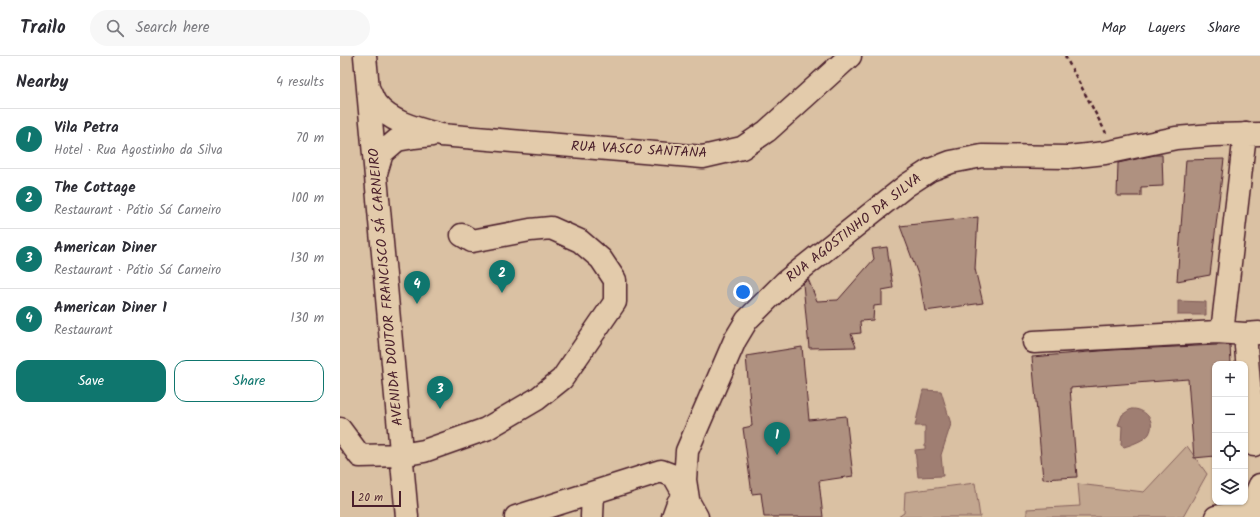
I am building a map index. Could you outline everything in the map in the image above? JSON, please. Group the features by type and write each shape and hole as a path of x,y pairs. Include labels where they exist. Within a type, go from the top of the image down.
{"street":[{"name":"RUA VASCO SANTANA","path":"376,174 382,153 397,140 414,136 441,135 703,157 742,148 767,131 850,56"},
{"name":"AVENIDA DOUTOR FRANCISCO SÁ CARNEIRO","path":"367,60 407,517"},
{"name":"RUA VASCO SANTANA","path":"369,90 376,104 391,117 417,129 441,135"},
{"name":"RUA AGOSTINHO DA SILVA","path":"693,508 685,480 688,451 735,340 747,320 791,277 907,185 930,170 951,162 982,156 1068,157 1115,151 1176,138 1246,134"},
{"path":"1215,267 1246,134"},
{"path":"1222,332 1246,134"},
{"path":"340,429 360,456 401,455 424,452 486,429 537,399 562,379 615,302 615,280 601,259 580,241 551,228 472,240 462,235"},
{"path":"1034,342 1222,332 1252,334 1254,445"},
{"path":"516,517 661,472 674,476 693,508"},
{"path":"1216,517 1253,513 1253,501 1260,485"},
{"path":"592,517 593,493"},
{"path":"673,517 678,503 693,508"}],"path":[{"path":"1065,56 1115,151"}],"shaded area":[{"path":"1178,301 1206,302 1206,315 1178,315"},
{"path":"923,390 941,391 951,424 941,455 943,476 918,477 915,450 925,449 925,426 915,426"},
{"path":"1131,409 1136,409 1148,416 1151,429 1149,434 1144,438 1134,444 1124,447 1121,445 1122,426 1118,425 1122,415"},
{"path":"1187,446 1207,474 1183,517 1027,517 1027,509 1080,506 1078,484 1144,492"},
{"path":"975,483 980,517 898,517 904,513 905,492"}],"building":[{"path":"1155,155 1162,155 1163,186 1141,187 1141,196 1117,196 1118,163"},
{"path":"1224,159 1210,275 1177,281 1186,160"},
{"path":"978,217 975,269 983,303 925,311 919,277 900,226"},
{"path":"887,247 893,288 882,290 882,305 874,306 873,320 860,321 861,333 851,334 856,347 809,348 803,284 808,279 817,301 838,300 874,259 872,249"},
{"path":"1230,345 1231,361 1212,361 1212,456 1194,458 1188,379 1070,388 1077,477 1043,479 1032,357 1111,350"},
{"path":"802,347 809,420 846,416 853,476 819,481 823,517 764,517 761,493 752,494 743,428 752,426 746,356"}],"place":[{"name":"The Cottage","path":"502,293"},
{"name":"American Diner 1","path":"417,304"},
{"name":"American Diner","path":"440,409"},
{"name":"Vila Petra","path":"777,455"}]}
